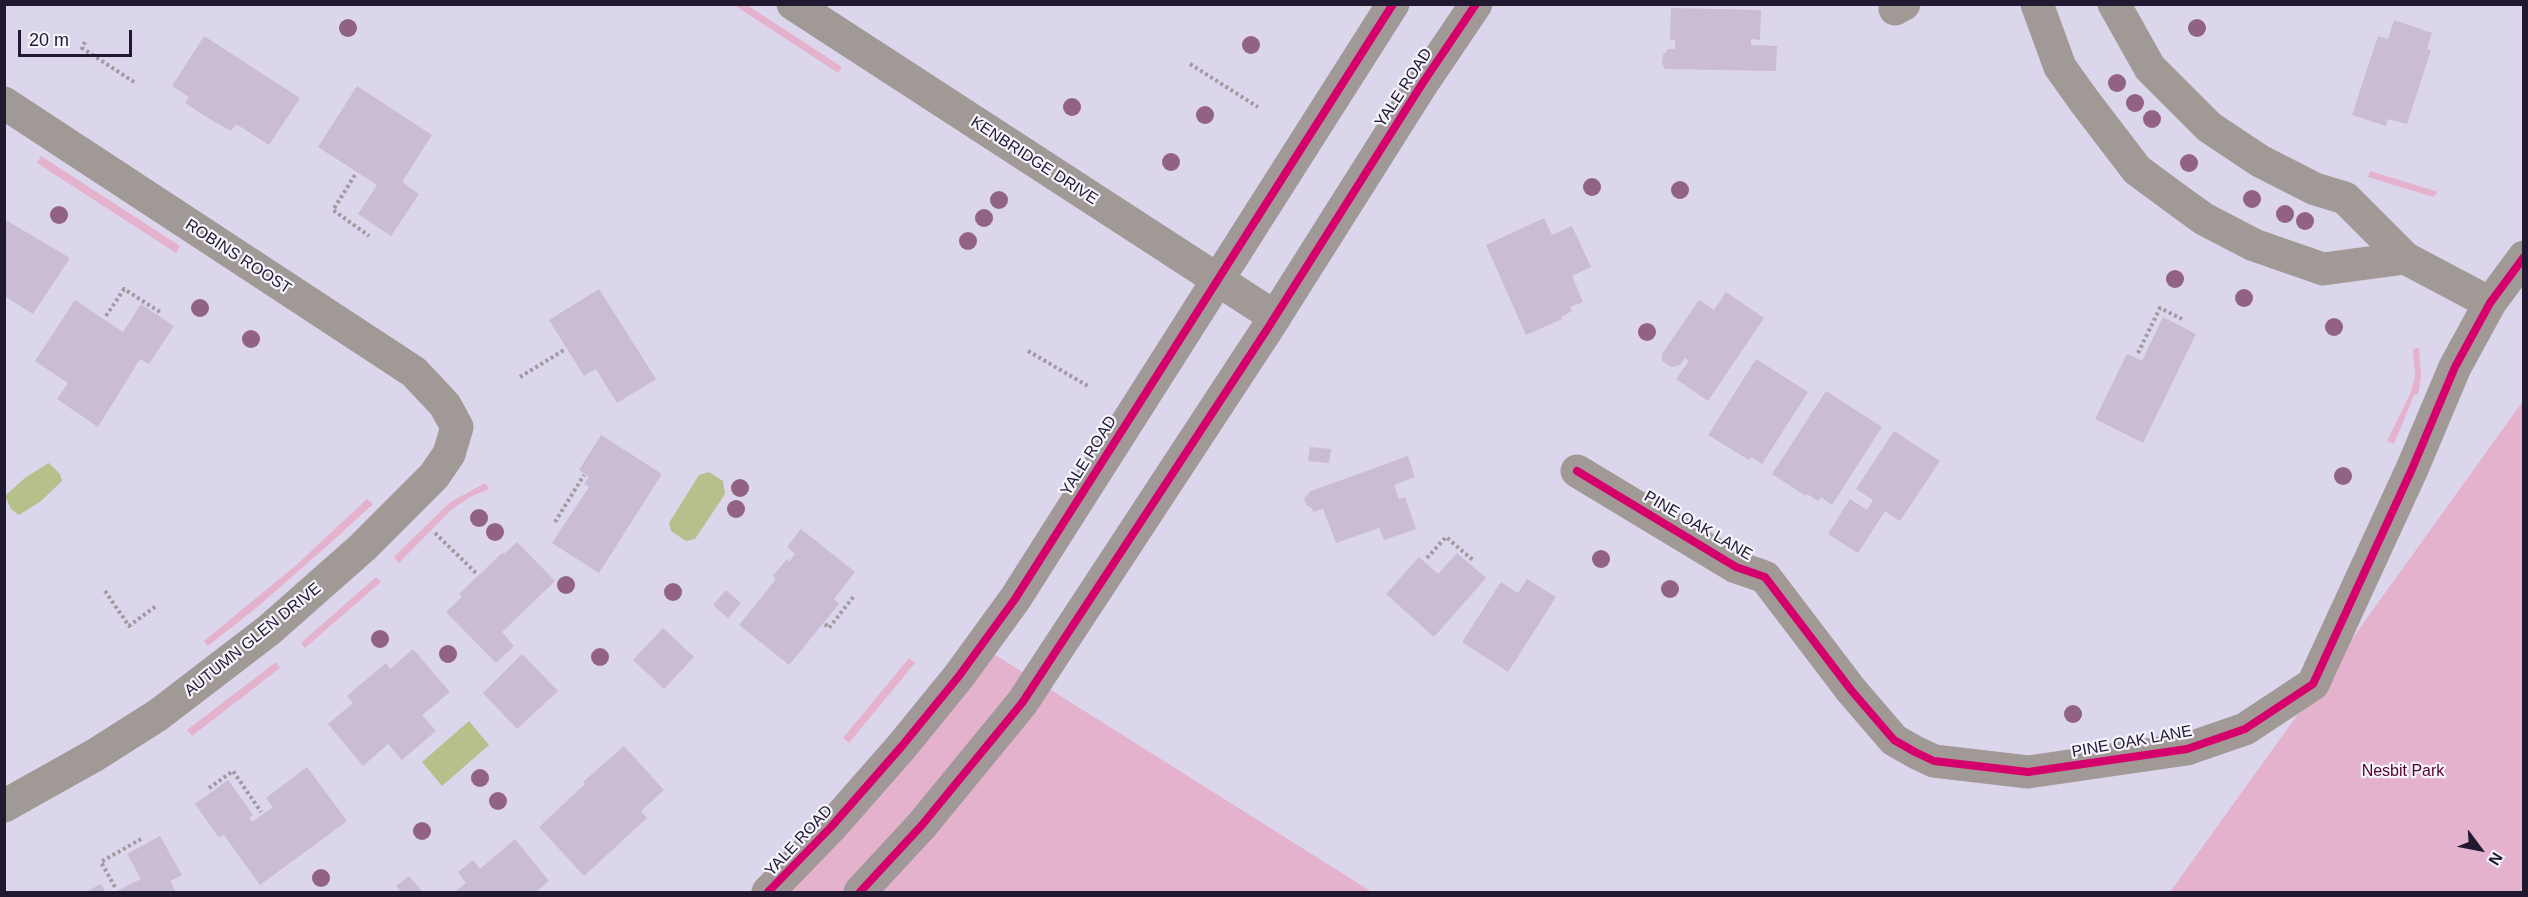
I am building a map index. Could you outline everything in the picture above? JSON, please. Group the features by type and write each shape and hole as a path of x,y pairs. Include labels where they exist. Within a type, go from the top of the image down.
{"main road":[{"name":"YALE ROAD","path":"768,892 859,796 966,666 1015,599 1393,4"},
{"name":"YALE ROAD","path":"860,892 922,825 1022,703 1275,317 1422,84 1476,4"}],"street":[{"name":"KENBRIDGE DRIVE","path":"793,4 1275,317"},
{"path":"2037,4 2060,67 2137,170 2204,219 2254,245 2322,269 2405,258"},
{"path":"2114,4 2150,68 2209,127 2260,161 2315,189 2346,198 2405,258 2490,303"},
{"name":"ROBINS ROOST","path":"4,103 414,372 445,405 457,427"},
{"name":"PINE OAK LANE","path":"1577,471 1736,567 1765,577 1851,690 1887,732 1894,740 1916,752 1934,760 2028,772 2187,749 2245,729 2313,684 2412,469 2455,368 2490,303 2523,257"},
{"name":"AUTUMN GLEN DRIVE","path":"4,806 95,755 158,715 269,630 363,547 434,477 449,454 457,427"}],"path":[{"path":"85,42 82,48 134,82"},
{"path":"1190,64 1258,107"},
{"path":"356,176 333,210 369,236"},
{"path":"106,316 124,289 160,312"},
{"path":"2138,353 2160,308 2182,319"},
{"path":"520,377 564,350"},
{"path":"1028,351 1088,386"},
{"path":"555,522 584,475"},
{"path":"435,533 476,573"},
{"path":"1427,558 1446,537 1474,561"},
{"path":"105,591 129,626 156,606"},
{"path":"825,624 829,628 854,596"},
{"path":"209,788 233,771 261,812"},
{"path":"115,887 101,862 141,839"}],"green space":[{"path":"734,5 747,5 842,67 838,73"},
{"path":"41,156 180,246 176,253 37,163"},
{"path":"2370,171 2438,192 2433,197 2368,177"},
{"path":"2419,348 2421,377 2418,394 2414,395 2394,444 2387,441 2411,392 2415,376 2413,349"},
{"name":"Nesbit Park","path":"2523,401 2523,892 2170,892"},
{"path":"485,483 489,489 470,497 451,510 399,563 394,557 449,503"},
{"path":"367,499 373,504 261,604 208,646 204,641 294,567"},
{"path":"376,577 381,582 305,648 301,643"},
{"path":"970,639 1372,892 749,892 809,835"},
{"path":"909,658 915,663 849,743 843,738"},
{"path":"276,662 280,668 192,736 187,730"}],"shaded area":[{"path":"49,463 60,474 62,481 41,501 19,515 11,509 5,496 26,477"},
{"path":"709,472 723,481 725,494 695,539 686,541 671,531 669,523 699,475"},
{"path":"469,721 489,745 442,786 422,762"}],"building":[{"path":"1671,8 1761,10 1760,40 1751,39 1751,45 1777,46 1776,71 1665,69 1662,63 1663,55 1668,49 1675,49 1675,40 1670,40"},
{"path":"2394,20 2432,33 2427,49 2431,50 2407,124 2388,119 2386,126 2352,115 2378,36 2388,39"},
{"path":"204,36 300,98 269,145 236,124 231,131 208,118 185,103 189,97 172,86"},
{"path":"357,86 432,135 402,182 419,194 391,236 358,214 377,185 318,147"},
{"path":"1544,218 1552,235 1572,226 1591,267 1572,276 1583,302 1570,307 1572,311 1561,317 1562,319 1526,335 1486,245"},
{"path":"4,219 70,258 33,314 4,296"},
{"path":"599,289 656,379 617,403 596,369 584,376 549,320"},
{"path":"1726,292 1764,318 1708,401 1676,379 1689,361 1685,358 1680,365 1671,367 1662,361 1662,354 1699,300 1714,310"},
{"path":"75,300 123,332 141,304 174,326 149,364 140,359 98,427 57,399 68,383 35,361"},
{"path":"2163,317 2196,334 2143,443 2095,419 2127,354 2142,361"},
{"path":"1756,359 1808,392 1762,464 1752,457 1749,460 1708,435"},
{"path":"1826,391 1882,427 1832,505 1821,497 1818,501 1807,494 1806,496 1772,474"},
{"path":"1894,431 1940,461 1900,521 1885,511 1858,553 1828,534 1850,499 1867,510 1873,500 1856,489"},
{"path":"601,435 662,474 599,573 552,543 589,487 584,484 589,477 579,470"},
{"path":"1310,447 1331,449 1329,463 1308,461"},
{"path":"1408,456 1415,477 1394,485 1399,499 1405,497 1416,529 1384,540 1379,528 1336,543 1323,509 1313,512 1312,508 1306,505 1304,498 1311,491"},
{"path":"801,529 855,572 834,599 839,604 789,665 739,625 776,579 773,576 787,559 789,562 795,554 787,547"},
{"path":"517,542 555,581 502,632 514,646 496,663 446,612 462,597 459,594 502,553 504,554"},
{"path":"1457,553 1486,578 1434,637 1386,594 1419,557 1438,574"},
{"path":"1527,579 1556,597 1508,672 1462,642 1501,582 1518,593"},
{"path":"726,590 741,603 728,618 713,605"},
{"path":"663,628 694,657 664,689 633,660"},
{"path":"413,649 450,692 422,715 436,731 402,760 388,744 363,766 328,724 353,703 347,696 386,663 390,669"},
{"path":"522,654 558,691 517,729 483,693"},
{"path":"624,746 664,790 641,811 647,818 584,876 539,827 585,784 583,782"},
{"path":"307,767 347,821 260,885 224,835 219,838 195,804 228,780 253,815 249,818 252,822 273,807 266,798"},
{"path":"160,836 182,875 170,881 176,892 115,892 141,879 127,854"},
{"path":"515,839 549,881 536,892 454,892 466,883 458,872 473,860 480,869"},
{"path":"409,876 422,891 401,892 396,886"},
{"path":"101,884 105,892 86,892"}],"cycle path":[{"path":"768,892 831,827 902,746 959,676 1015,599 1393,4"},
{"path":"860,892 922,825 1022,703 1266,331 1422,84 1476,4"},
{"path":"1577,471 1736,567 1765,577 1851,690 1894,740 1934,761 2028,772 2187,749 2245,729 2313,684 2412,469 2455,367 2490,303 2524,257"}]}
